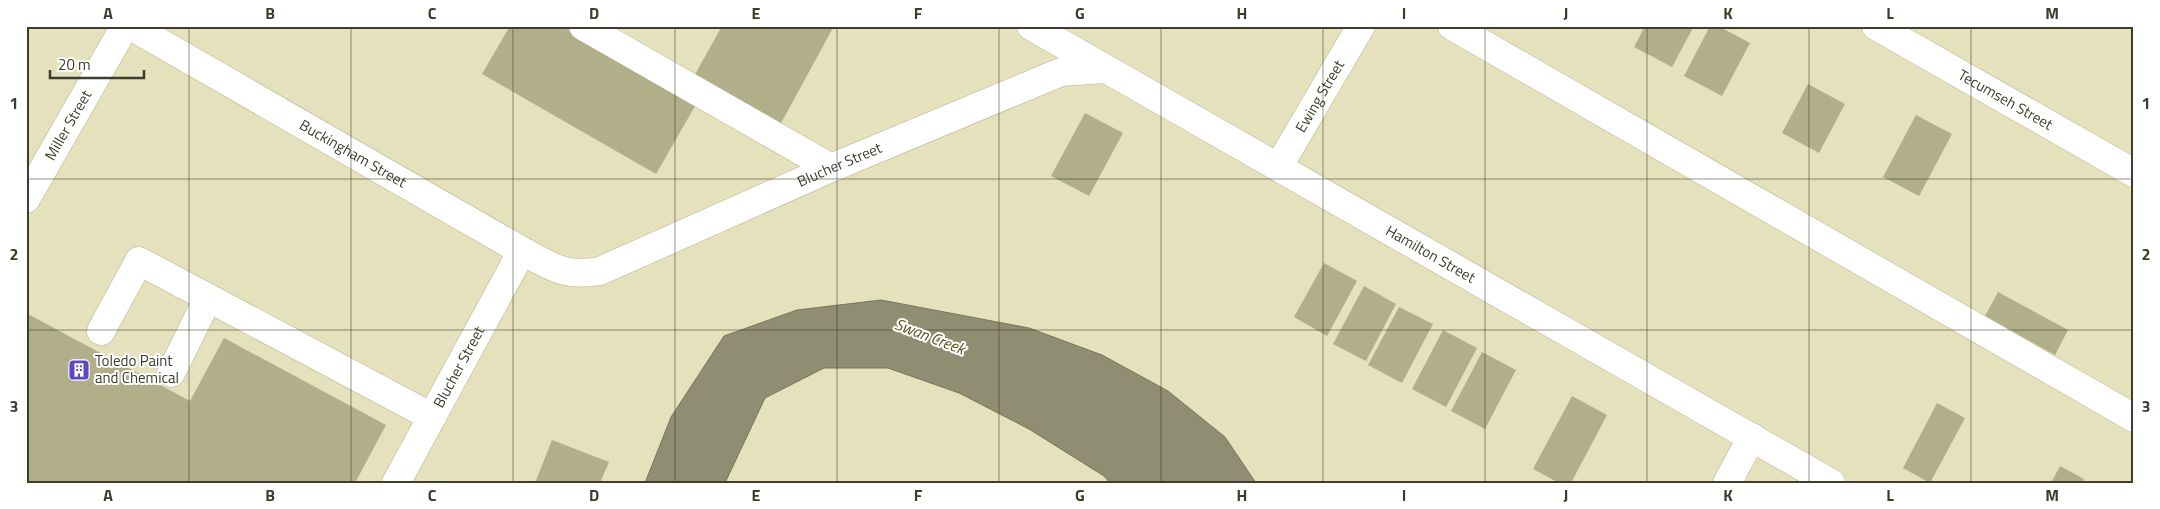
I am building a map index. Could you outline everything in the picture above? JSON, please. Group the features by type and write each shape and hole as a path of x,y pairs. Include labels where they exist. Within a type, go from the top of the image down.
{"street":[{"name":"Miller Street","path":"26,199 125,26"},
{"name":"Buckingham Street","path":"131,26 522,251 558,270 578,274"},
{"path":"584,26 831,168"},
{"name":"Hamilton Street","path":"1031,26 1831,483"},
{"name":"Ewing Street","path":"1278,166 1361,26"},
{"path":"1452,26 2134,418"},
{"name":"Tecumseh Street","path":"1876,26 2134,173"},
{"name":"Blucher Street","path":"578,274 600,271 831,168 1061,72 1105,69"},
{"name":"Blucher Street","path":"396,483 522,251"},
{"path":"101,331 139,262 432,417"},
{"path":"171,373 208,298"},
{"path":"1727,483 1752,437"}],"water":[{"name":"Swan Creek","path":"881,300 1029,328 1102,355 1168,391 1225,437 1256,483 1110,483 1104,476 1029,429 959,393 888,368 824,368 765,398 725,483 645,483 671,417 724,336 797,310"}],"building":[{"path":"510,26 569,26 698,101 656,174 482,74"},
{"path":"722,26 834,26 780,125 693,78"},
{"path":"1645,26 1694,26 1672,67 1634,47"},
{"path":"1710,26 1718,26 1750,43 1722,96 1684,76"},
{"path":"1808,84 1845,104 1819,153 1782,133"},
{"path":"1085,113 1123,133 1089,196 1051,176"},
{"path":"1916,115 1952,134 1919,196 1883,177"},
{"path":"1324,263 1357,281 1327,336 1294,317"},
{"path":"1364,286 1396,304 1366,361 1333,344"},
{"path":"1998,292 2068,330 2055,355 1985,316"},
{"path":"1399,307 1433,324 1402,383 1368,365"},
{"name":"Toledo Paint and Chemical","path":"26,313 190,401 224,338 386,425 355,483 26,483"},
{"path":"1443,330 1477,348 1446,407 1412,389"},
{"path":"1482,352 1516,370 1485,429 1451,411"},
{"path":"1572,396 1607,415 1571,483 1559,483 1533,469"},
{"path":"1937,403 1965,418 1930,483 1903,468"},
{"path":"552,440 609,462 600,483 535,483"},
{"path":"2060,466 2084,479 2083,483 2051,483"}],"place":[{"name":"Toledo Paint and Chemical","path":"79,370"}]}
